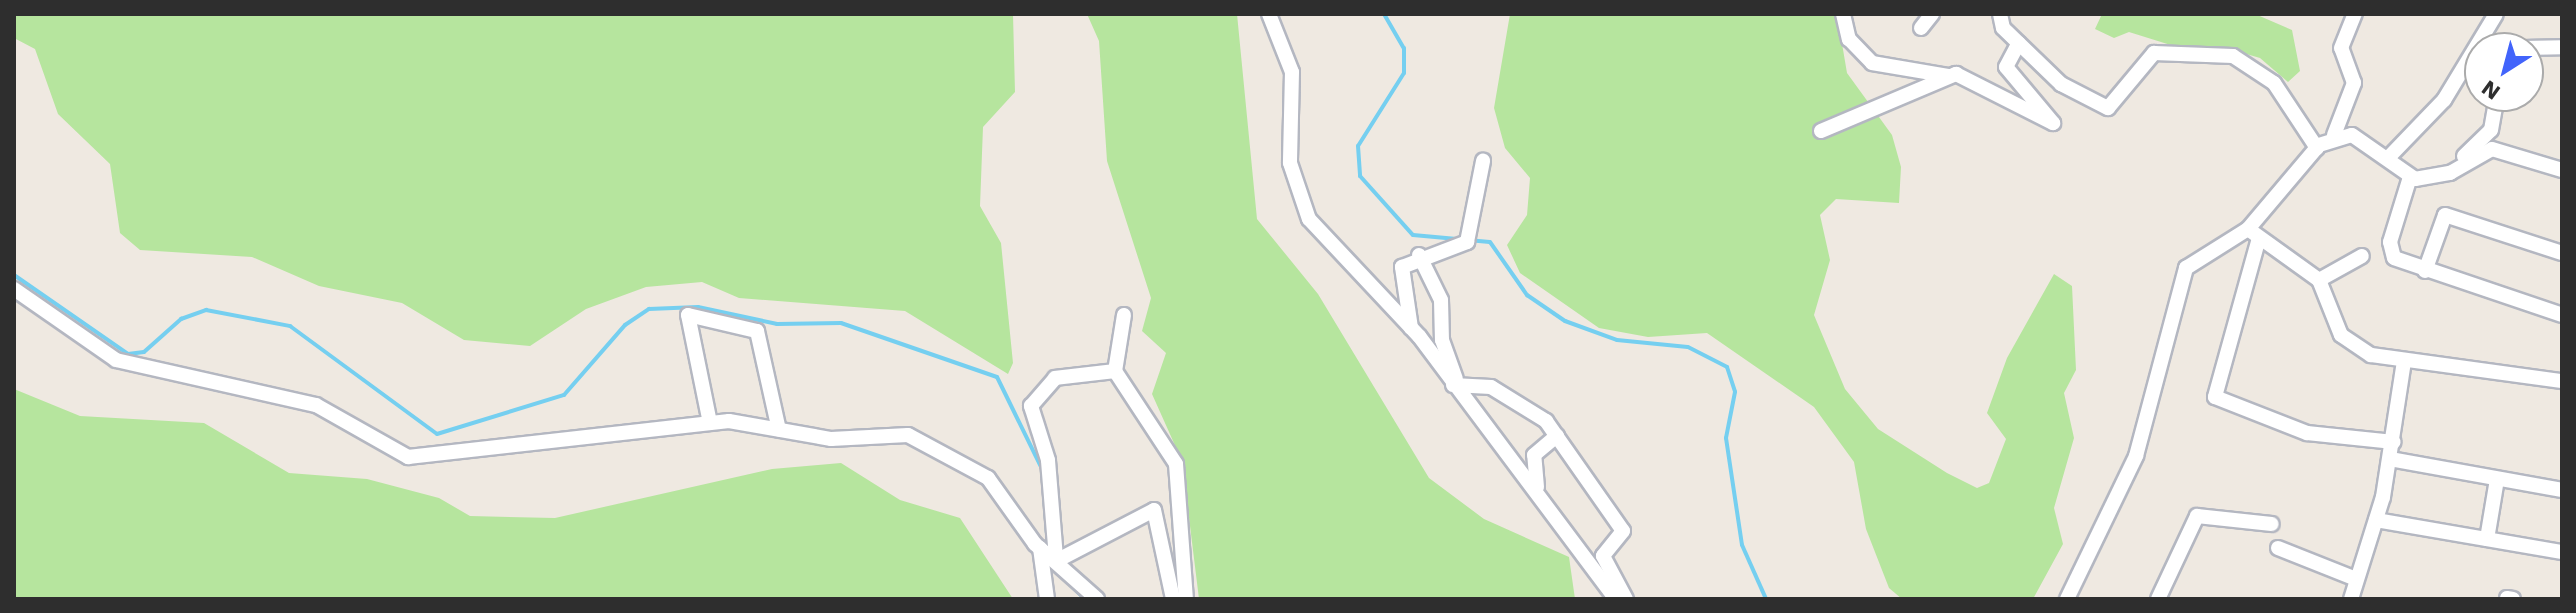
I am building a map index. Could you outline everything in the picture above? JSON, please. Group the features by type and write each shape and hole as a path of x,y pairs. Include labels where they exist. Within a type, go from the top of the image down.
{"street":[{"path":"1269,14 1295,88 1290,163 1297,196 1324,240 1411,328 1537,488 1616,599"},
{"path":"1843,14 1849,39 1872,63 1948,76 1964,75 2053,123 2006,67 2019,43"},
{"path":"1921,28 1932,14"},
{"path":"2000,14 1999,23 2061,84 2108,108 2154,53 2233,56 2274,83 2317,148"},
{"path":"2355,14 2341,48 2354,83 2334,135 2317,148 2254,234 2215,397 2307,433 2394,442"},
{"path":"2388,158 2444,100 2496,14"},
{"path":"1821,131 1948,76"},
{"path":"2430,178 2485,141 2493,112"},
{"path":"2334,135 2360,138 2410,177 2430,178 2492,149 2562,170"},
{"path":"1411,328 1402,267 1419,255 1469,238 1483,161"},
{"path":"2410,177 2389,248 2399,262 2562,315"},
{"path":"2425,271 2445,215 2562,253"},
{"path":"2254,234 2319,280 2341,335 2371,355 2404,362 2562,381"},
{"path":"2067,599 2136,456 2186,268 2254,234"},
{"path":"1419,255 1441,300 1442,340 1455,384"},
{"path":"2319,280 2362,256"},
{"path":"14,289 116,360 316,405 408,457 710,423 831,439 919,439 988,478 1040,548 1057,559 1097,599"},
{"path":"710,423 688,315 757,331 779,430"},
{"path":"1124,315 1115,371 1176,464 1186,599"},
{"path":"2351,599 2376,520 2394,442 2404,362"},
{"path":"1057,559 1048,460 1031,406 1055,378 1115,371"},
{"path":"1455,384 1475,381 1518,402 1557,436 1623,531 1603,556 1626,599"},
{"path":"1537,488 1534,455 1557,436"},
{"path":"2390,459 2562,490"},
{"path":"2487,539 2497,479"},
{"path":"1057,559 1154,510 1173,599"},
{"path":"2158,599 2197,516 2272,524"},
{"path":"2376,520 2562,552"},
{"path":"1040,548 1047,599"},
{"path":"2278,548 2356,579"}],"green space":[{"path":"14,14 1013,14 1015,92 983,127 980,206 1001,243 1013,363 1008,374 905,311 739,298 702,282 646,287 586,309 530,346 464,340 402,303 319,286 252,257 140,250 120,233 110,164 58,114 35,49 14,38"},
{"path":"1087,14 1237,14 1257,219 1318,294 1429,478 1484,519 1569,557 1575,599 1199,599 1182,461 1152,394 1166,353 1142,331 1151,298 1107,161 1099,41"},
{"path":"1510,14 1837,14 1847,73 1892,135 1901,167 1899,203 1836,199 1820,215 1830,260 1814,315 1845,389 1878,429 1947,473 1977,488 1989,483 2006,439 1987,413 2007,358 2054,274 2072,286 2076,370 2064,393 2074,438 2054,508 2063,544 2033,599 1902,599 1889,588 1866,529 1854,462 1814,407 1707,333 1648,337 1599,328 1520,273 1507,245 1527,215 1530,178 1505,148 1494,108"},
{"path":"2102,14 2255,14 2292,30 2300,71 2288,82 2260,58 2226,48 2177,47 2129,32 2114,38 2095,29"},
{"path":"14,389 80,416 204,423 289,473 367,479 439,498 470,516 555,518 772,469 841,463 900,500 960,518 1013,599 14,599"}],"waterway":[{"path":"1384,14 1404,48 1404,73 1358,146 1360,176 1413,235 1490,242 1527,295 1565,321 1617,340 1688,347 1727,367 1735,392 1726,438 1742,545 1766,599"},
{"path":"14,275 128,354 144,352 181,319 206,310 290,326 437,434 564,395 625,325 649,309 698,307 777,324 841,323 997,377 1042,469"},
{"path":"1043,478 1048,548"},
{"path":"1060,575 1085,599"}]}
